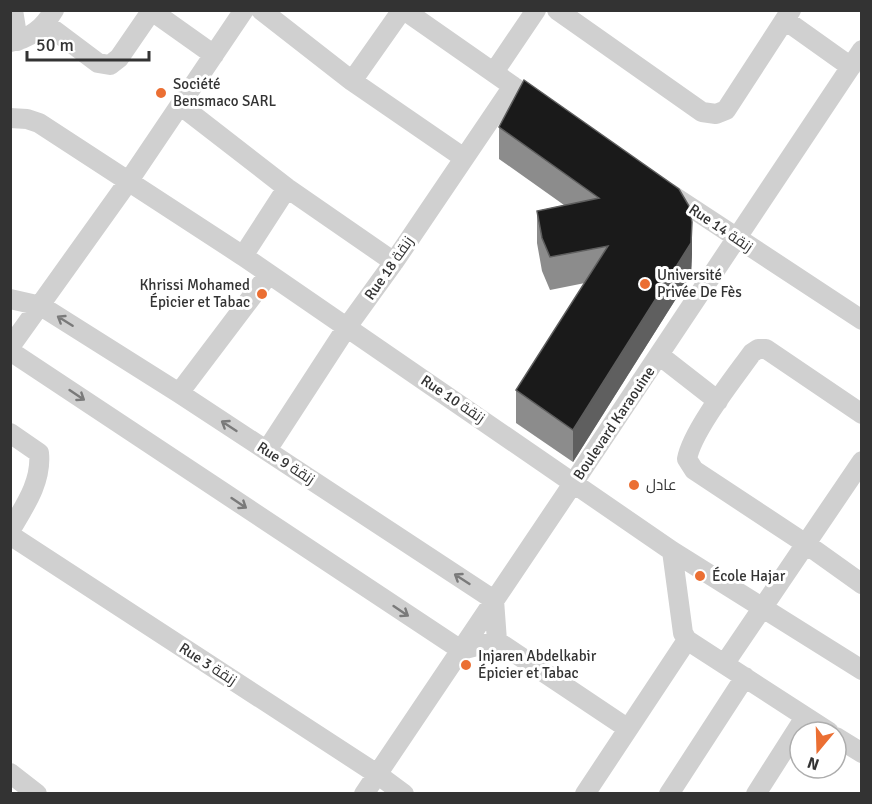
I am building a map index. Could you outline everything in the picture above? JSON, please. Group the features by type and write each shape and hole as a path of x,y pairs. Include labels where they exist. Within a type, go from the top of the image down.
{"street":[{"path":"13,10 14,41 32,35 50,17 98,63 110,65 119,58 152,11 214,55"},
{"path":"244,10 128,182 10,349 461,650 497,641 627,728"},
{"path":"261,10 352,81 464,158"},
{"path":"352,81 403,10 552,113"},
{"path":"494,72 536,10"},
{"path":"557,10 702,112 716,114 726,110 788,16 851,67"},
{"name":"Boulevard Karaouine","path":"364,794 737,239 861,50"},
{"name":"Rue 18 زنقة","path":"267,450 347,327 394,262 513,86"},
{"path":"180,105 287,188 394,262"},
{"name":"Rue 10 زنقة","path":"10,118 27,119 39,123 243,255 672,551 861,670"},
{"name":"Rue 14 زنقة","path":"649,179 861,320"},
{"path":"243,255 287,188"},
{"path":"179,393 269,274"},
{"name":"Rue 9 زنقة","path":"10,299 41,306 267,450 494,600"},
{"path":"861,414 766,349 758,349 752,352 718,401 689,449 687,459 694,470 806,544 861,584"},
{"path":"659,355 718,401"},
{"path":"10,433 39,453 40,466 32,492 10,531"},
{"path":"725,663 861,461"},
{"name":"Rue 3 زنقة","path":"10,536 377,774 404,794"},
{"path":"672,551 683,633 687,640 810,720"},
{"path":"494,600 497,641"},
{"path":"585,794 687,640"},
{"path":"669,794 745,677"},
{"path":"756,794 805,717"},
{"path":"848,745 861,753"},
{"path":"10,772 37,794"}],"building":[{"name":"Université Privée De Fès","path":"524,80 679,189 689,206 692,222 691,243 573,430 516,390 608,246 550,257 542,238 537,211 599,198 499,127"}],"place":[{"name":"Société Bensmaco SARL","path":"161,93"},
{"name":"Université Privée De Fès","path":"645,284"},
{"name":"Khrissi Mohamed Épicier et Tabac","path":"262,294"},
{"name":"عادل","path":"634,485"},
{"name":"École Hajar","path":"700,576"},
{"name":"Injaren Abdelkabir Épicier et Tabac","path":"466,665"}]}
